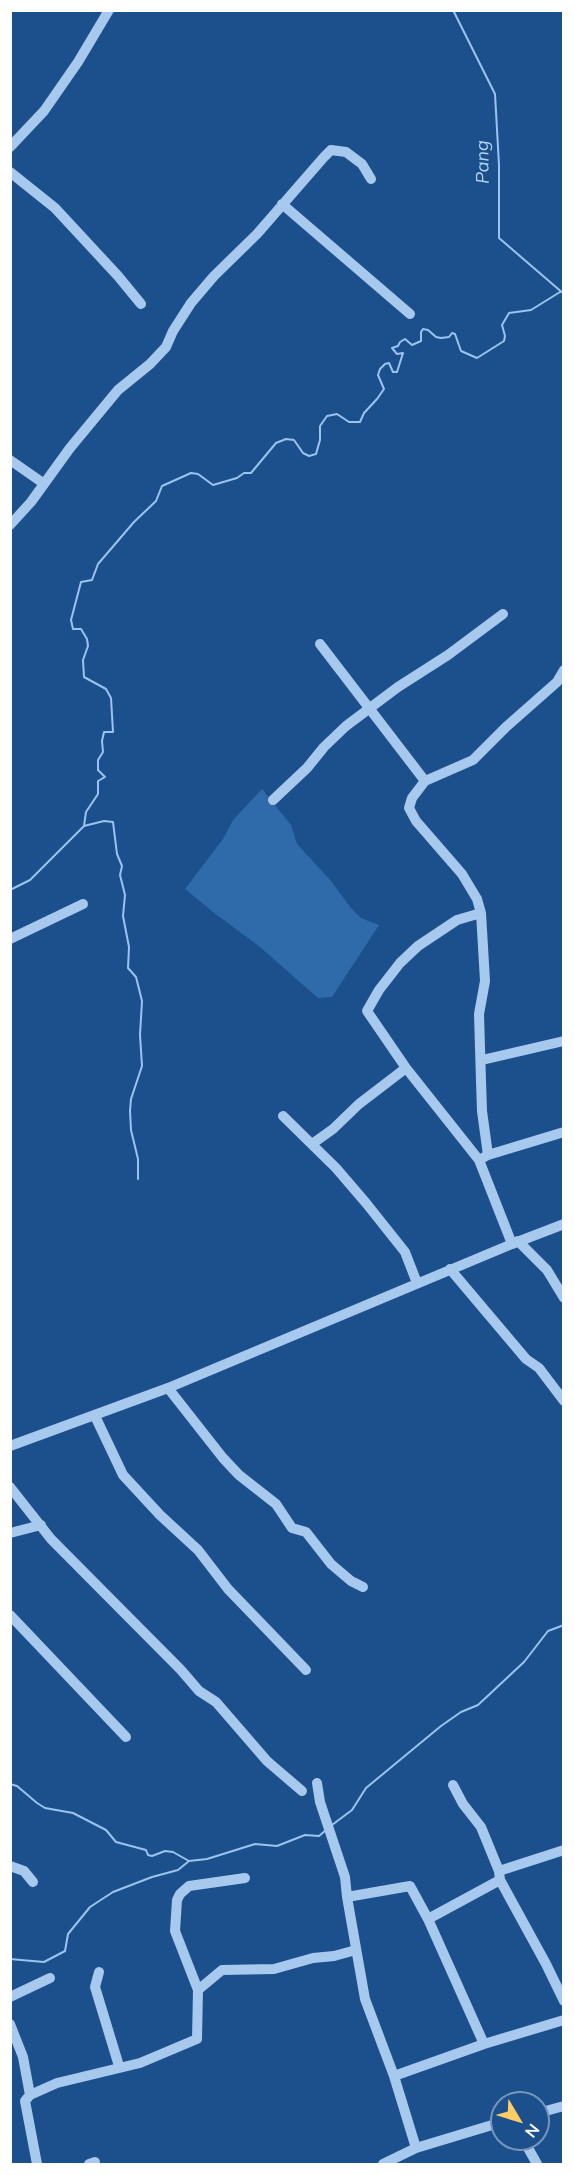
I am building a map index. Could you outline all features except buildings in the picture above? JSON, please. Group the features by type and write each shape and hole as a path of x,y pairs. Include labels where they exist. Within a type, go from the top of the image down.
{"street":[{"path":"12,141 44,111 78,62 109,10"},
{"path":"10,525 31,502 43,483 118,390 150,364 166,347 191,303 214,276 257,234 331,150 346,152 355,158 369,173 371,179"},
{"path":"10,172 55,208 141,304"},
{"path":"282,204 410,314"},
{"path":"10,460 43,483"},
{"path":"273,800 346,726 503,614"},
{"path":"320,644 425,781"},
{"path":"564,670 557,682 473,760 425,781 412,798 409,808 416,821 462,874 477,899 482,913 485,981 479,1014 484,1157 515,1242 547,1270 564,1298"},
{"path":"10,939 83,904"},
{"path":"482,913 457,920 418,946 400,963 379,990 367,1011 406,1068 484,1157"},
{"path":"482,1060 564,1041"},
{"path":"312,1144 333,1129 358,1104 406,1068"},
{"path":"283,1116 336,1168 405,1252 417,1283"},
{"path":"484,1157 564,1132"},
{"path":"10,1446 168,1388 515,1242 564,1224"},
{"path":"450,1269 526,1359 539,1368 564,1401"},
{"path":"168,1388 231,1467 276,1504 292,1528 306,1532 338,1570 363,1587"},
{"path":"95,1416 123,1475 159,1515 198,1550 228,1589 306,1670"},
{"path":"10,1487 51,1539 199,1691 216,1702 267,1761 302,1791"},
{"path":"10,1533 41,1525"},
{"path":"10,1615 126,1737"},
{"path":"317,1783 320,1802 345,1876 365,1999 394,2076 416,2148"},
{"path":"453,1785 463,1804 481,1827 499,1876 564,2001"},
{"path":"428,1919 499,1876 564,1850"},
{"path":"10,1866 24,1871 33,1882"},
{"path":"37,2164 25,2101 30,2095 57,2083 119,2066 140,2063 197,2039 198,1990 175,1931 177,1900 189,1886 245,1878"},
{"path":"347,1897 410,1886 428,1919 484,2044"},
{"path":"198,1990 222,1970 274,1969 313,1958 334,1956 356,1950"},
{"path":"99,1972 96,1987 119,2066"},
{"path":"10,1997 50,1978"},
{"path":"394,2076 484,2044 564,2020"},
{"path":"10,2024 23,2057 30,2095"},
{"path":"382,2164 416,2148 490,2126"}],"shaded area":[{"path":"262,789 291,825 297,844 331,881 351,908 361,918 379,925 332,997 318,998 260,947 185,889 223,839 233,820"}],"waterway":[{"name":"Pang","path":"453,10 495,94 499,165 499,238 564,294"},
{"path":"10,890 30,880 84,826 86,812 98,794 98,781 105,777 98,770 98,760 103,752 104,732 113,732 111,698 106,689 84,677 83,660 88,646 87,639 81,629 73,629 71,620 81,582 92,580 98,564 134,522 156,501 162,486 191,473 198,474 213,485 237,478 244,473 251,473 276,443 286,439 294,440 303,453 309,456 316,454 320,440 320,426 327,416 337,414 349,422 360,422 364,413 384,389 378,375 380,369 389,363 393,372 397,372 403,353 397,354 392,348 398,346 400,342 405,339 412,345 421,341 423,329 441,338 449,337 452,333 455,334 461,351 477,358 504,341 502,325 509,313 531,310 560,292"},
{"path":"84,826 104,821 113,822 117,854 122,866 120,875 125,895 123,916 129,947 128,968 136,977 142,1001 140,1035 142,1066 131,1099 130,1111 131,1130 138,1159 138,1179"},
{"path":"332,1825 352,1810 366,1788 441,1726 461,1712 478,1705 524,1662 548,1631 564,1625"},
{"path":"10,1784 17,1786 45,1808 73,1813 106,1830 116,1842 146,1850 148,1855 152,1856 165,1851 173,1852 189,1861"},
{"path":"10,1959 44,1962 65,1951 68,1934 90,1907 113,1892 178,1870 189,1861 207,1859 255,1844 277,1846 305,1835 319,1836 326,1830"}]}
